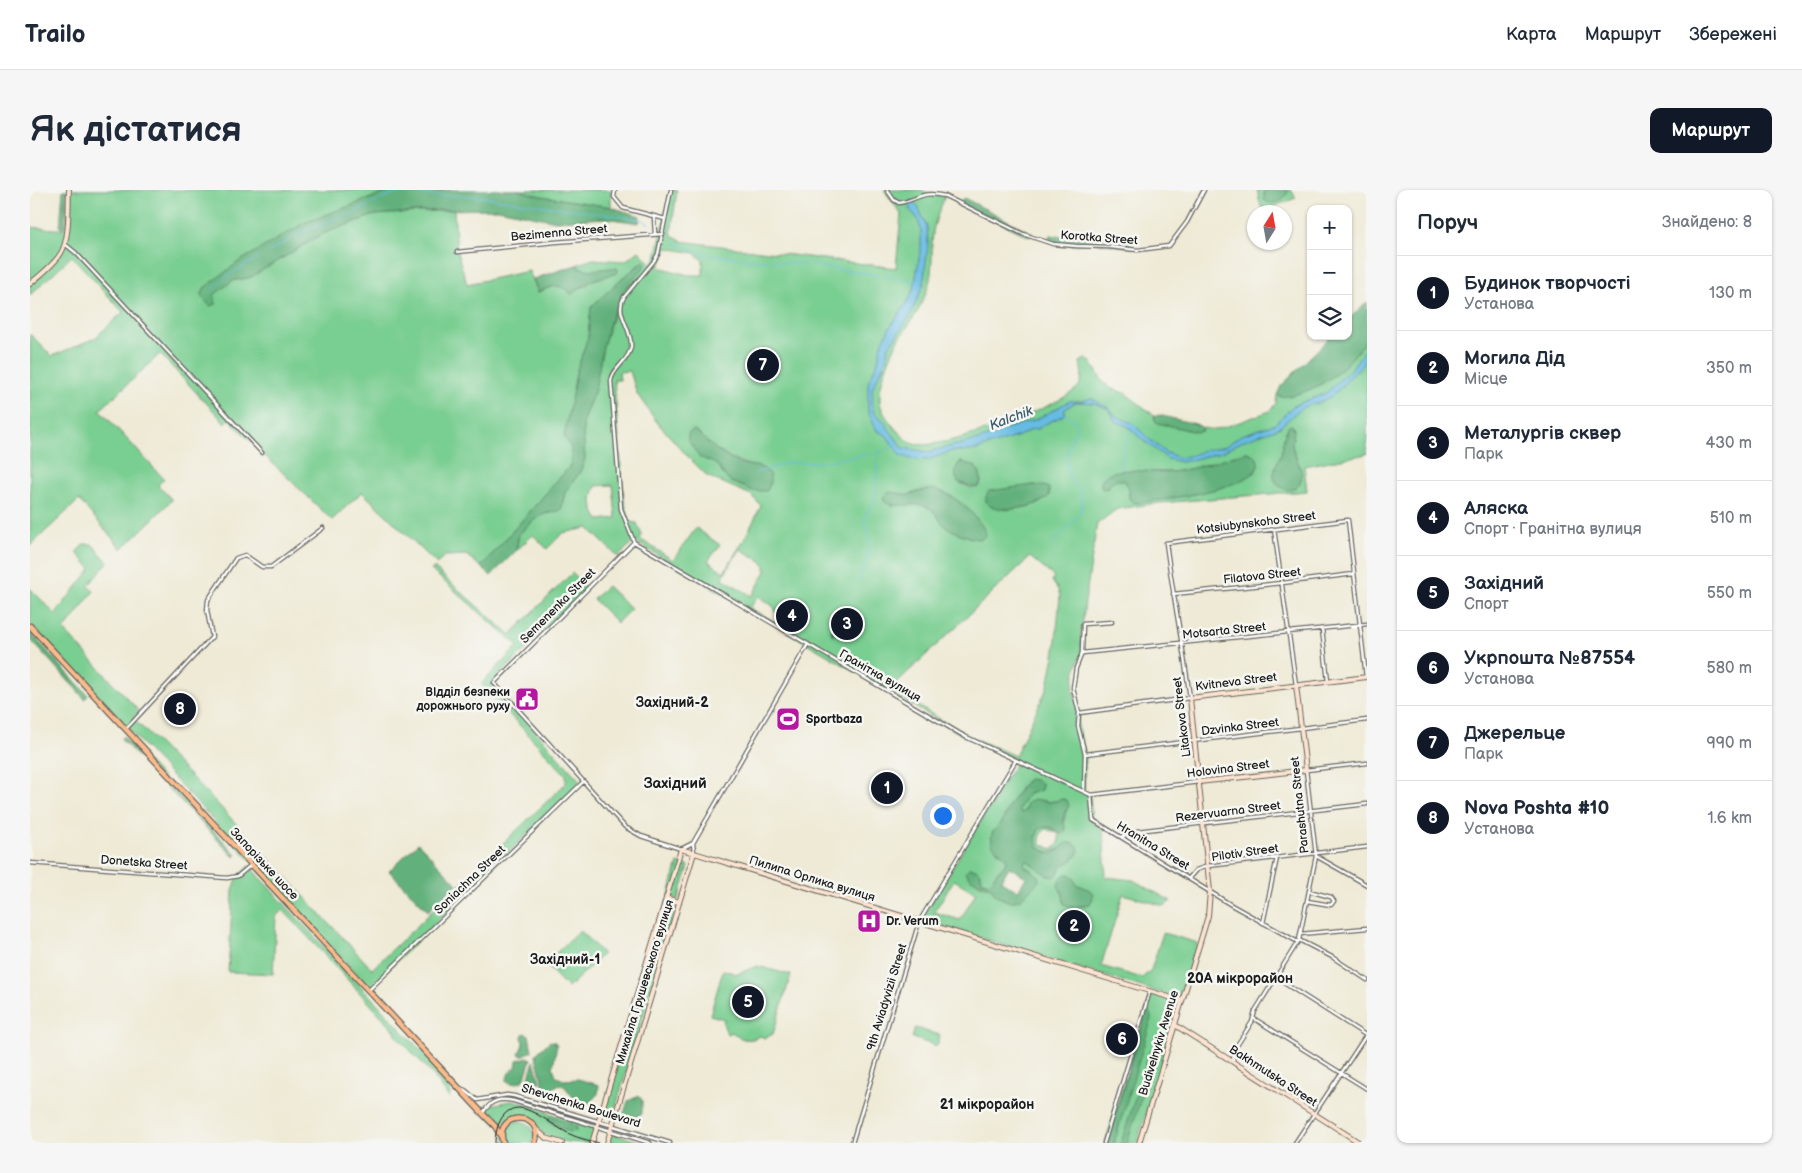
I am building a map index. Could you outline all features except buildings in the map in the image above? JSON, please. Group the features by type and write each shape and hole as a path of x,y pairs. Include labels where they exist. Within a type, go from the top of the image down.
{"main road":[{"name":"Запорізьке шосе","path":"30,626 483,1113 503,1141"},
{"path":"494,1126 502,1126 513,1119 522,1118 531,1122 536,1129 536,1143"},
{"path":"503,1141 503,1130 506,1124"}],"street":[{"path":"30,284 59,257 65,244 69,190"},
{"path":"615,190 614,197 623,208 665,219"},
{"path":"634,542 621,509 612,381 616,369 629,354 631,346 620,310 621,303 656,258 670,190"},
{"name":"Korotka Street","path":"887,190 896,202 928,193 945,196 1023,234 1054,244 1138,250 1169,246 1174,241 1204,190"},
{"path":"654,217 656,234"},
{"name":"Bezimenna Street","path":"457,252 662,234"},
{"path":"65,244 76,253 262,454"},
{"name":"Kotsiubynskoho Street","path":"1166,543 1348,520 1354,574"},
{"path":"126,729 212,637 207,610 208,600 236,558 245,555 262,567 271,567 323,528"},
{"name":"Parashutna Street","path":"1233,1062 1234,1050 1253,1018 1254,1011 1298,941 1316,854 1296,685 1274,529"},
{"name":"Гранітна вулиця","path":"634,542 964,736 1016,760"},
{"name":"Semenenka Street","path":"494,683 634,542"},
{"name":"Litakova Street","path":"1166,543 1190,698 1210,890"},
{"path":"1354,574 1366,677"},
{"name":"Filatova Street","path":"1173,594 1282,584 1354,574"},
{"path":"1084,792 1086,754 1078,726 1079,713 1073,682 1082,653 1082,624 1112,622"},
{"name":"Motsarta Street","path":"1082,653 1367,624"},
{"path":"1322,629 1328,681"},
{"path":"680,849 693,843 808,644"},
{"name":"Kvitneva Street","path":"1079,713 1366,677"},
{"name":"Пилипа Орлика вулиця","path":"494,683 622,824 641,836 1182,1001"},
{"name":"Dzvinka Street","path":"1086,754 1367,720"},
{"path":"1016,760 1091,795"},
{"name":"9th Aviadyvizii Street","path":"852,1143 919,922 1016,760"},
{"name":"Holovina Street","path":"1091,795 1367,763"},
{"name":"Soniachna Street","path":"368,991 583,782"},
{"name":"Hranitna Street","path":"1091,795 1094,820 1263,922 1332,957 1367,980"},
{"name":"Rezervuarna Street","path":"1122,837 1137,831 1367,804"},
{"name":"Михайла Грушевського вулиця","path":"610,1131 694,853 693,843"},
{"name":"Pilotiv Street","path":"1189,878 1196,870 1208,866 1316,854 1367,846"},
{"name":"Михайла Грушевського вулиця","path":"597,1127 680,849"},
{"path":"1316,854 1367,885"},
{"path":"1263,922 1277,857"},
{"name":"Donetska Street","path":"30,864 228,878 238,876 251,864"},
{"name":"Budivelnykiv Avenue","path":"1139,1143 1208,916 1210,890"},
{"path":"1307,901 1331,905 1334,902 1332,897 1309,891"},
{"path":"666,898 679,902"},
{"path":"1300,934 1367,928"},
{"path":"1276,978 1367,1035 1295,1143"},
{"path":"1104,1143 1150,991"},
{"path":"1253,1018 1367,1089"},
{"name":"Bakhmutska Street","path":"1175,1025 1360,1143"},
{"name":"Shevchenka Boulevard","path":"459,1088 465,1090 477,1100 506,1095 514,1096 670,1143"},
{"name":"Shevchenka Boulevard","path":"483,1113 494,1100 509,1100 650,1143"},
{"path":"592,1143 597,1127"},
{"path":"536,1129 546,1138 562,1143"},
{"path":"607,1143 610,1131"}],"green space":[{"path":"63,190 67,190 65,227 63,229 60,227"},
{"path":"69,190 393,190 304,223 204,288 216,305 214,295 232,281 251,277 322,234 374,215 454,210 457,252 467,284 529,271 538,292 554,286 584,287 593,280 616,273 618,270 590,270 576,265 593,259 625,261 639,251 651,264 656,258 671,190 677,190 671,234 681,241 896,268 901,214 884,190 921,190 945,196 933,232 930,281 920,307 898,341 891,356 881,384 880,394 882,409 887,418 908,441 925,445 945,442 997,427 1048,406 1067,396 1078,387 1082,378 1080,362 1085,359 1091,362 1103,382 1110,388 1125,393 1155,416 1154,418 1202,431 1203,428 1214,430 1270,411 1276,403 1277,395 1281,397 1364,343 1367,339 1367,454 1304,466 1307,491 1160,503 1117,509 1097,524 1081,636 1082,653 1076,668 1073,688 1079,713 1078,726 1085,754 1084,792 964,736 634,541 618,557 588,528 563,533 547,549 533,535 516,551 519,534 534,520 544,514 557,512 562,507 565,492 580,472 585,459 584,417 595,389 603,346 618,300 633,280 641,262 591,308 588,337 576,373 571,465 481,567 466,555 445,556 437,564 362,492 332,520 229,419 225,423 160,354 100,410 164,479 158,485 172,500 122,549 79,500 30,546 30,334 52,356 95,338 123,312 72,256 30,295 30,227 67,230","holes":["667,248 694,253 703,260 703,275 688,275 659,267","630,371 637,394 656,421 688,457 707,476 751,495 761,506 745,538 724,572 708,561 720,545 696,528 673,560 640,539 642,535 637,523 630,522 624,500 614,380 620,380 619,372","1288,427 1294,429 1292,446 1299,465 1276,465","711,446 735,460 762,468 724,476 716,464","1247,452 1257,460 1255,473 1203,492 1138,503 1129,498 1129,489 1125,481 1117,479 1111,482 1120,471 1172,472 1194,468","969,465 975,466 981,478 980,486 972,488 960,483","613,485 616,518 599,520 594,512 592,503 596,486","1033,485 1044,486 1050,492 1043,501 1037,504 1005,510 1025,487","923,490 943,493 949,495 969,510 980,523 986,535 962,533 950,529 945,526 932,510 924,505 892,506 895,493 908,495","740,549 763,562 766,571 752,596 722,578","1030,557 1054,577 1052,581 1060,596 1055,650 1048,686 1015,756 965,734 890,689","759,596 774,607 778,620 776,623 750,608"]},
{"path":"393,190 517,190 541,196 611,207 640,216 639,223 605,218 556,221 498,209 440,210 374,215 322,234 251,277 232,281 214,295 216,304 210,306 201,297 204,288 240,261 304,223"},
{"path":"517,190 611,190 611,207 541,196"},
{"path":"1257,190 1265,190 1263,195 1291,190 1296,198 1278,205 1261,205"},
{"path":"1265,190 1288,191 1284,198 1278,202 1271,203 1264,200"},
{"path":"964,198 1032,233 1030,237 960,203"},
{"path":"1050,235 1131,242 1133,248 1092,242 1073,245 1060,244 1048,241"},
{"path":"644,261 646,265 624,290 612,316 603,346 595,389 584,417 585,459 580,472 565,492 561,510 544,514 534,520 519,534 516,551 491,576 481,567 571,465 571,448 564,437 576,373 588,337 591,307"},
{"path":"576,265 585,269 617,268 618,270 617,273 593,280 571,294 567,290 556,286 538,292 533,279"},
{"path":"1367,302 1367,339 1352,358 1328,380 1319,385 1297,394 1277,395 1281,386 1327,340 1352,340 1352,316"},
{"path":"1158,415 1196,424 1203,428 1202,431 1197,432 1157,423 1154,418"},
{"path":"1290,425 1294,428 1292,445 1300,468 1301,478 1297,487 1288,490 1276,482 1274,473 1282,451 1285,434"},
{"path":"693,430 718,451 730,458 742,464 766,470 770,479 767,491 753,491 729,481 716,464 699,457 688,440 688,434"},
{"path":"1247,452 1254,456 1258,462 1255,471 1244,479 1206,492 1137,503 1132,502 1129,498 1129,489 1125,481 1115,481 1108,488 1101,488 1104,477 1117,471 1172,472"},
{"path":"962,462 978,470 981,482 977,488 958,482 956,470 959,463"},
{"path":"1033,485 1049,488 1049,496 1032,505 1007,509 989,505 986,499 989,491"},
{"path":"931,489 955,498 981,524 986,535 983,538 976,539 955,532 942,523 929,508 918,505 889,504 884,501 883,497 890,492 908,495"},
{"path":"84,544 92,544 108,562 88,586 94,591 64,630 139,711 133,718 213,799 372,969 566,783 566,775 481,684 518,646 431,570 434,568 510,635 572,573 587,588 492,683 581,782 369,988 30,623 30,588 55,614 91,569 76,552"},
{"path":"607,586 631,609 617,623 593,599"},
{"path":"841,609 843,611 840,624 833,631 833,634 842,627 848,612 851,614 843,632 832,635 831,630"},
{"path":"30,632 88,695 85,699 30,639"},
{"path":"123,736 237,855 234,857 121,739"},
{"path":"1016,762 1090,796 1092,822 1106,830 1103,832 1106,877 1133,880 1171,901 1164,906 1123,894 1101,966 1142,978 1151,970 1163,933 1198,943 1181,999 921,920","holes":["1025,781 1041,790 1028,794 1019,809 1021,813 1025,811 1025,808 1039,800 1050,802 1063,799 1065,816 1061,834 1043,827 1040,828 1036,842 1037,847 1046,851 1051,852 1060,848 1066,863 1052,877 1046,875 1028,861 1024,861 1024,866 1034,872 1032,883 1025,896 1010,902 997,896 990,887 979,884 980,873 982,881 990,883 1007,860 1003,853 998,852 991,837 1002,822 1010,804","1046,829 1059,834 1059,843 1053,849 1040,844 1040,835","954,880 976,893 960,920 934,912","1075,884 1084,887 1085,906 1071,907 1064,903 1063,894 1060,891"]},
{"path":"1028,779 1036,780 1042,784 1041,790 1028,794 1019,809 1021,813 1025,811 1027,803 1034,799 1050,802 1067,800 1069,805 1063,819 1066,831 1063,834 1050,827 1040,828 1036,836 1037,847 1053,853 1065,844 1070,843 1078,847 1079,851 1075,858 1063,866 1055,877 1046,875 1028,861 1025,861 1024,866 1038,875 1039,881 1021,899 1010,902 997,896 990,887 971,879 965,872 969,868 976,869 980,873 982,881 990,883 997,872 1003,868 1007,860 994,846 991,839 992,833 1002,822 1010,804","holes":["1009,867 1026,877 1018,891 1001,881"]},
{"path":"418,843 457,884 428,911 389,871"},
{"path":"678,863 689,866 678,900 668,897"},
{"path":"249,866 452,1084 449,1098 434,1076 395,1034 396,1032 283,910 276,916 273,974 228,972 233,890 238,876"},
{"path":"1065,874 1071,875 1076,884 1092,893 1092,900 1089,905 1071,907 1064,904 1063,894 1058,886 1060,879"},
{"path":"667,900 677,903 614,1113 604,1110"},
{"path":"580,930 603,954 568,988 545,964"},
{"path":"757,966 791,975 773,1034 765,1038 760,1036 749,1039 738,1037 732,1032 727,1034 723,1023 724,1019 710,1015 723,970 737,974"},
{"path":"1151,994 1180,1002 1137,1143 1105,1143"},
{"path":"1146,1011 1149,1011 1151,1017 1150,1024 1114,1143 1107,1143"},
{"path":"915,1028 940,1035 937,1046 912,1038"},
{"path":"524,1033 529,1035 532,1051 522,1056 519,1054 523,1044 522,1036"},
{"path":"550,1041 555,1042 557,1045 553,1067 556,1076 563,1080 578,1079 599,1085 598,1094 587,1105 579,1103 561,1085 553,1088 549,1093 545,1093 536,1056"},
{"path":"1150,1051 1153,1052 1154,1056 1149,1075 1127,1143 1121,1143"},
{"path":"528,1057 531,1059 524,1080 515,1083 507,1081 509,1073 516,1068 517,1060"},
{"path":"534,1061 540,1082 532,1086 527,1083"},
{"path":"639,1096 642,1100 642,1114 624,1119 623,1116 628,1101"},
{"path":"511,1101 528,1104 543,1111 595,1128 591,1143 569,1142 552,1138 523,1116 510,1118 501,1124 495,1123 480,1107"},
{"path":"551,1116 577,1127 576,1131 570,1132 550,1122 548,1119"},
{"path":"518,1121 529,1125 533,1131 532,1143 506,1143 506,1129"},
{"path":"611,1133 644,1143 608,1143"}],"water":[{"path":"911,200 917,205 927,227 928,246 923,286 910,316 888,348 886,361 872,389 873,412 885,422 903,448 928,452 985,438 1002,430 1037,419 1070,401 1083,401 1091,398 1109,407 1114,415 1134,424 1165,452 1179,458 1226,446 1241,435 1275,424 1293,406 1326,393 1351,369 1367,347 1367,357 1361,366 1332,396 1301,408 1279,428 1247,439 1222,452 1191,460 1181,462 1168,459 1127,426 1115,421 1108,409 1094,403 1075,402 1065,409 1064,415 1039,427 1039,429 1033,429 1019,436 976,450 952,451 928,460 910,459 900,455 886,435 877,431 868,412 868,383 878,361 881,345 914,289 921,246 921,231 918,219 910,210 909,201"}],"waterway":[{"path":"269,252 303,231 350,214 393,194 410,192 436,196 473,196 618,216 643,220 649,224"},
{"path":"675,243 703,254 816,266 916,281"},
{"path":"213,289 226,277 257,258"},
{"path":"1053,543 1078,516 1082,508 1081,491 1070,480 1067,464 1068,451 1077,426 1074,419 1064,414"},
{"path":"1120,469 1127,438 1133,430"},
{"path":"887,450 893,447"},
{"path":"876,453 882,451"},
{"path":"860,581 869,548 869,534 865,517 875,500 878,453"},
{"path":"755,473 787,463 818,462 871,454"}],"tram line":[{"path":"495,1143 495,1136 502,1117 511,1109 518,1108 536,1114 574,1136 599,1143"}],"place":[{"name":"Джерельце","path":"763,365"},
{"name":"Аляска","path":"792,616"},
{"name":"Металургів сквер","path":"847,624"},
{"name":"ВІдділ безпеки дорожнього руху","path":"527,699"},
{"name":"Nova Poshta #10","path":"180,709"},
{"name":"Sportbaza","path":"788,719"},
{"name":"Будинок творчості","path":"887,788"},
{"name":"Dr. Verum","path":"869,921"},
{"name":"Могила Дiд","path":"1074,926"},
{"name":"Західний","path":"748,1002"},
{"name":"Укрпошта №87554","path":"1122,1039"}],"district":[{"name":"Західний-2","path":"672,702"},
{"name":"Західний","path":"675,783"},
{"name":"Західний-1","path":"565,959"},
{"name":"20А мікрорайон","path":"1240,978"},
{"name":"21 мікрорайон","path":"987,1104"}],"water label":[{"name":"Kalchik","path":"1011,418"}]}
